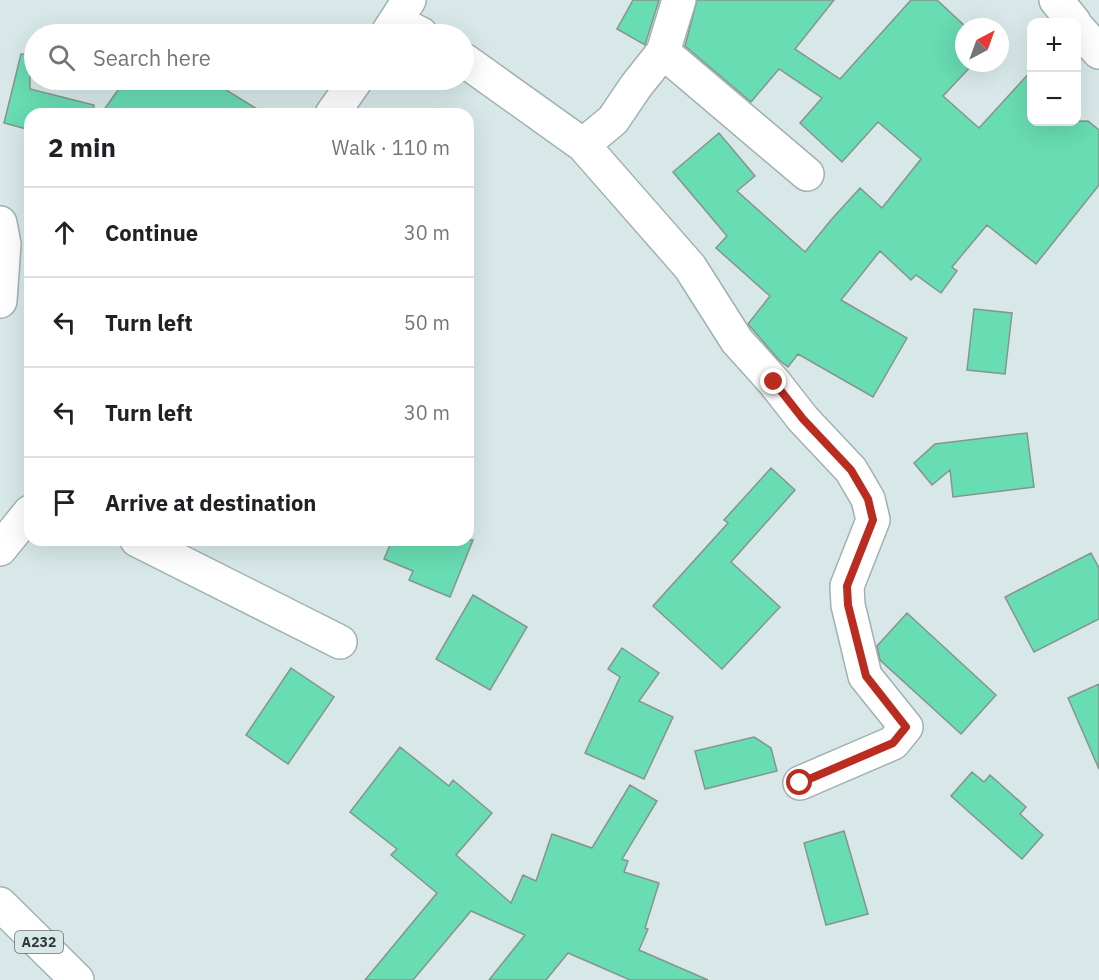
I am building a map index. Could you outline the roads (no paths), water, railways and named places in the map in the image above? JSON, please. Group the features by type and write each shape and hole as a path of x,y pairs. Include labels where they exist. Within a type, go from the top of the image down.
{"main road":[{"path":"583,145 613,120 663,52 679,0"},
{"path":"1056,0 1070,18"},
{"path":"1081,31 1099,52"},
{"path":"663,52 807,174"},
{"path":"474,67 583,145 690,267 737,341 803,419 851,470 868,499 873,520 847,586 848,605 866,676 906,727 893,743 800,783"},
{"path":"337,108 349,90"},
{"path":"0,223 4,244 0,301"},
{"path":"0,549 24,520"},
{"path":"149,546 340,642"},
{"name":"A232","path":"0,904 77,980"}]}
